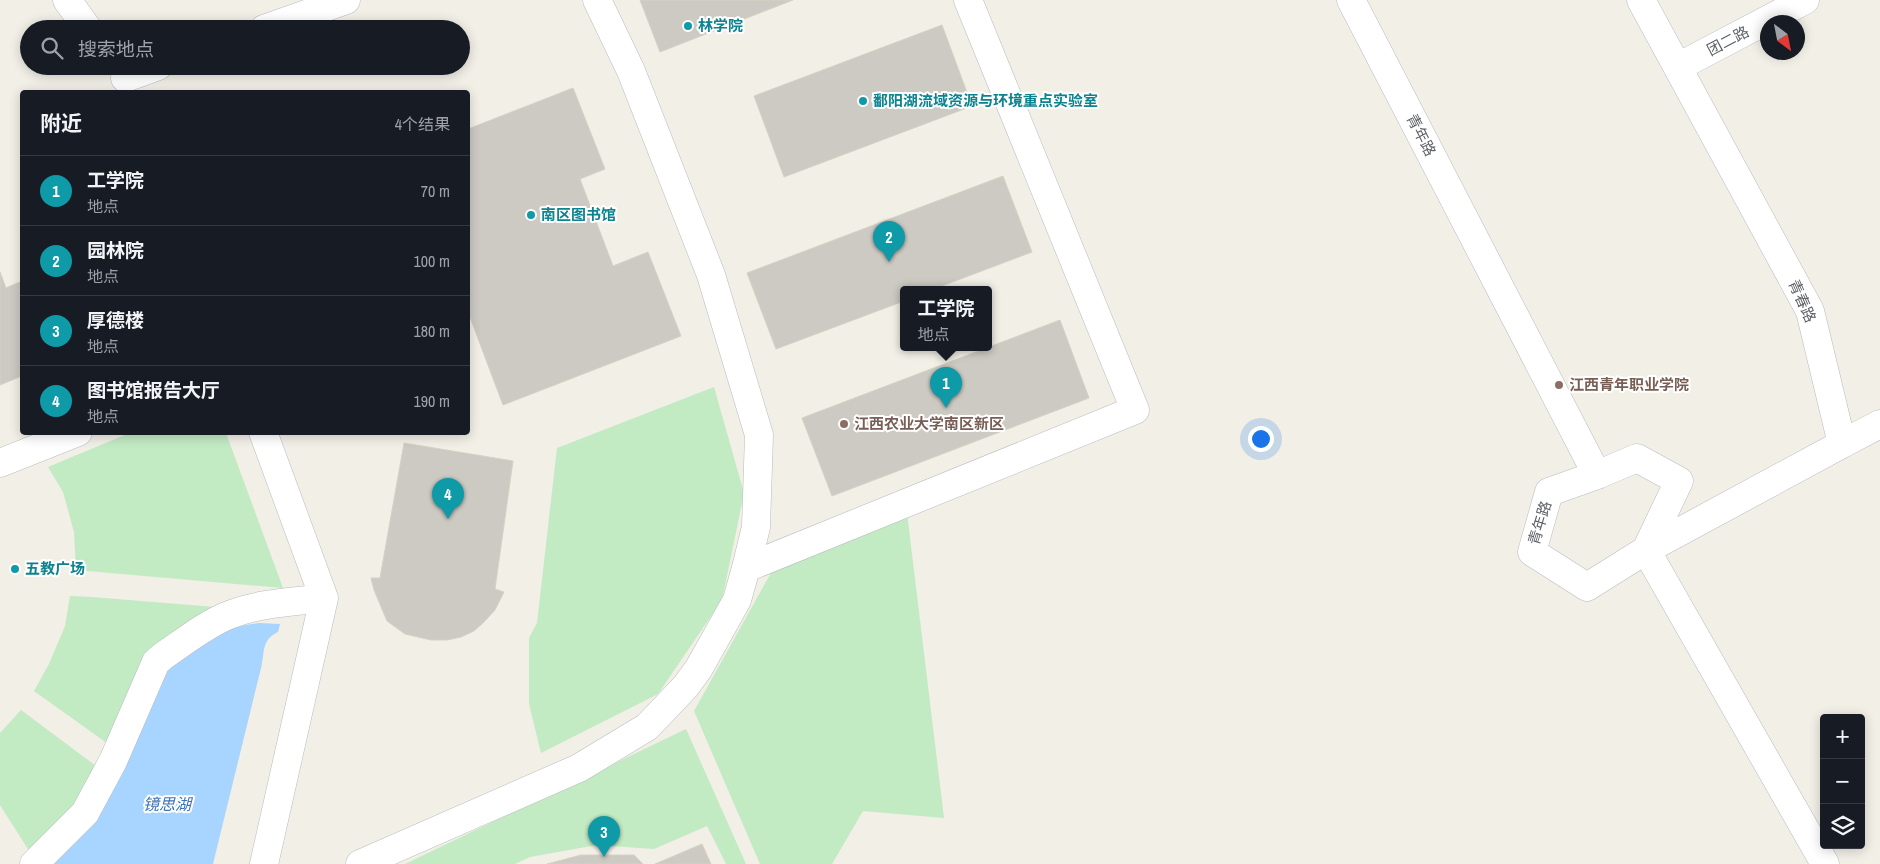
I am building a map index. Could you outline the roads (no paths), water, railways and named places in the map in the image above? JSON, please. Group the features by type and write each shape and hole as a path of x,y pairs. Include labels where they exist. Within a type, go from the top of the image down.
{"street":[{"path":"67,0 81,20"},
{"path":"289,20 346,0"},
{"path":"360,864 579,768 647,727 686,686 699,668 738,600 756,527 759,435 711,274 631,71 597,0"},
{"path":"746,568 1135,410 968,0"},
{"name":"青年路","path":"1351,0 1597,475 1550,492 1532,552 1587,587 1646,550"},
{"name":"青春路","path":"1641,0 1810,312 1842,444"},
{"name":"团二路","path":"1678,67 1805,0"},
{"path":"1646,550 1880,424"},
{"path":"0,464 71,435"},
{"path":"264,435 324,598 264,864"},
{"path":"1597,475 1638,458 1679,481 1646,550"},
{"path":"1646,550 1825,864"},
{"path":"34,864 85,813 114,761 156,662 213,622 229,615 263,605 324,598"}],"water":[{"name":"镜思湖","path":"259,623 280,624 278,632 266,643 213,864 47,864 160,672 230,627"}],"place":[{"name":"林学院","path":"688,26"},
{"name":"鄱阳湖流域资源与环境重点实验室","path":"863,101"},
{"name":"南区图书馆","path":"531,215"},
{"name":"园林院","path":"889,262"},
{"name":"江西青年职业学院","path":"1559,385"},
{"name":"工学院","path":"946,408"},
{"name":"江西农业大学南区新区","path":"844,424"},
{"name":"图书馆报告大厅","path":"448,519"},
{"name":"五教广场","path":"15,569"},
{"name":"厚德楼","path":"604,857"}]}
